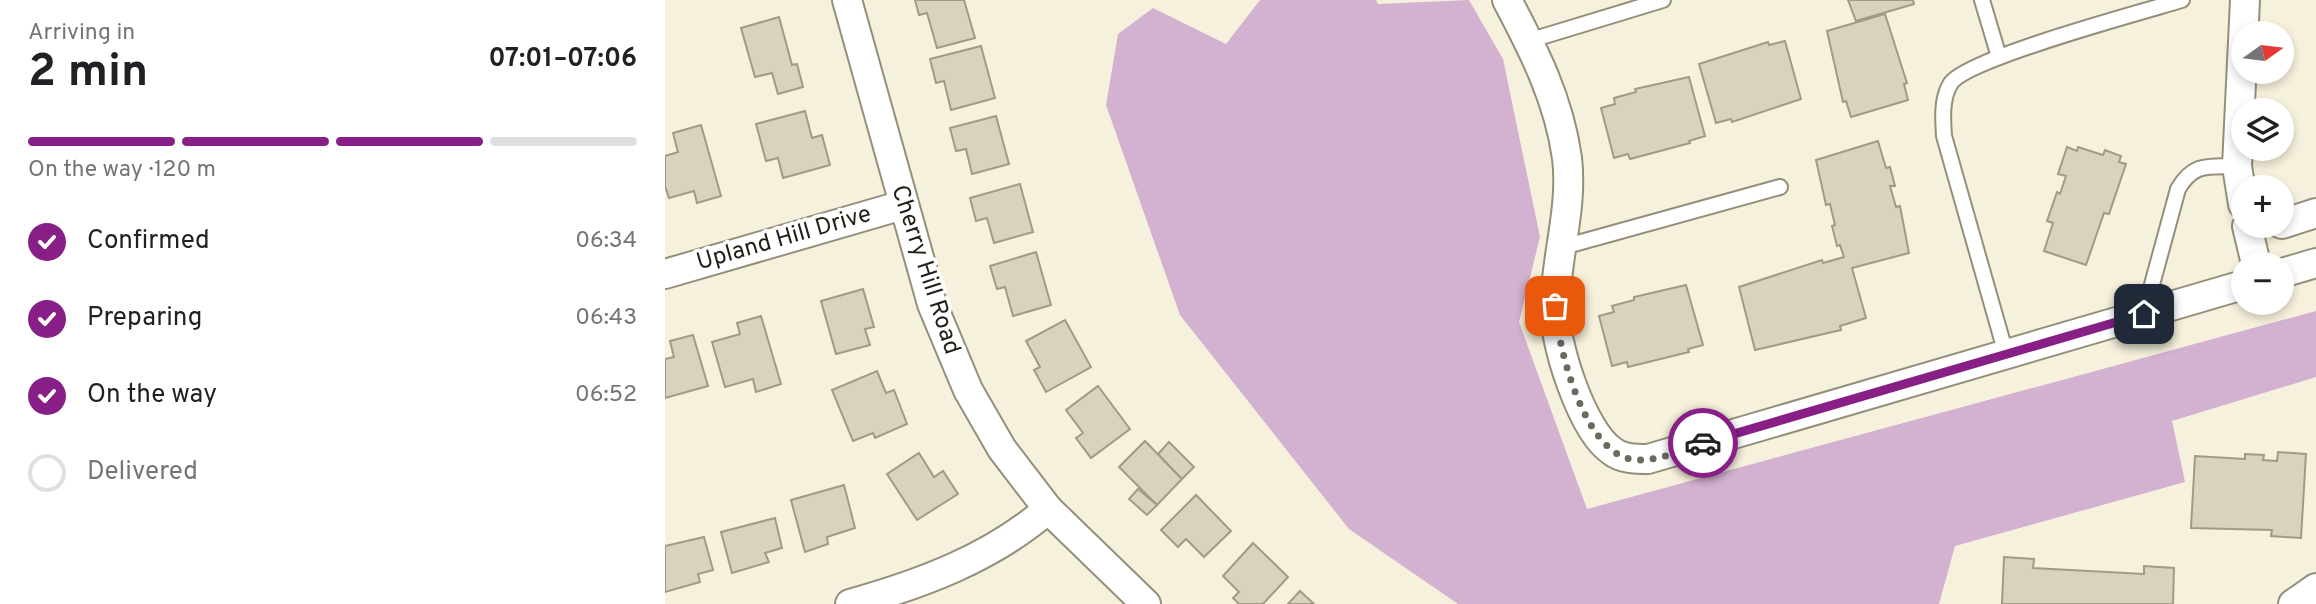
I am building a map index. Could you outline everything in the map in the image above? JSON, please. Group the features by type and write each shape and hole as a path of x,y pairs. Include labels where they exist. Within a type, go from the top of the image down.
{"street":[{"name":"Cherry Hill Road","path":"847,0 932,304 956,365 980,415 1002,449 1048,509 1146,604"},
{"path":"1507,0 1541,64 1562,129 1568,191 1555,306 1557,332 1587,417 1597,436 1612,452 1630,459 1647,459 2231,289"},
{"path":"2238,175 2245,0"},
{"name":"Upland Hill Drive","path":"665,274 903,205"},
{"path":"2294,220 2316,213"},
{"path":"2294,269 2316,263"},
{"path":"850,604 961,565 1020,532 1048,509"},
{"path":"2293,604 2316,588"}],"lane":[{"path":"1528,41 1663,0"},
{"path":"1982,0 1999,57"},
{"path":"2006,354 1948,154 1943,117 1951,84 1969,68 1999,57 2182,0"},
{"path":"2144,314 2178,189 2187,174 2199,167 2237,166"},
{"path":"1563,247 1780,187"}],"shaded area":[{"path":"1260,0 1376,0 1378,4 1469,0 1503,59 1540,237 1519,322 1587,509 2316,311 2316,377 2172,421 2185,482 1955,546 1939,604 1458,604 1349,529 1180,315 1106,105 1118,34 1153,8 1226,44"}],"building":[{"path":"915,0 964,0 975,38 937,48 927,13 919,15"},
{"path":"1848,0 1913,0 1914,4 1856,21"},
{"path":"1885,14 1907,83 1904,84 1908,100 1851,117 1846,101 1843,102 1827,31"},
{"path":"779,17 792,65 797,64 803,87 778,94 772,73 755,77 741,28"},
{"path":"1785,41 1801,99 1732,122 1731,119 1716,123 1699,64 1768,42 1769,45"},
{"path":"981,46 995,98 951,110 944,81 936,83 930,59"},
{"path":"1689,77 1705,136 1689,141 1690,143 1630,159 1628,154 1614,158 1601,108 1615,104 1614,98 1636,92 1635,89"},
{"path":"805,111 812,138 822,135 830,165 783,178 778,158 766,161 756,124"},
{"path":"996,116 1009,164 972,174 966,149 956,151 950,128"},
{"path":"701,125 721,196 697,203 694,191 669,198 665,186 665,156 678,152 673,133"},
{"path":"1878,141 1886,168 1890,167 1895,186 1890,186 1896,207 1900,206 1909,253 1852,268 1866,318 1840,326 1841,330 1755,350 1739,287 1822,260 1823,263 1844,257 1840,245 1837,246 1830,204 1826,205 1816,160"},
{"path":"2067,147 2077,151 2078,147 2103,155 2105,150 2121,156 2119,162 2126,164 2109,214 2104,213 2086,265 2044,251 2053,223 2047,221 2066,176 2058,174"},
{"path":"1020,184 1033,232 994,243 987,218 976,221 970,198"},
{"path":"1036,252 1051,305 1013,316 1005,287 997,289 990,266"},
{"path":"1686,285 1703,345 1688,349 1689,352 1628,367 1627,362 1612,366 1599,316 1614,312 1612,306 1634,300 1634,297"},
{"path":"863,289 874,327 865,329 870,345 836,354 821,301"},
{"path":"761,316 781,384 756,392 753,379 725,387 712,342 740,334 737,323"},
{"path":"1065,320 1091,367 1046,392 1034,370 1040,367 1026,341"},
{"path":"693,335 708,386 665,398 665,359 674,357 670,341"},
{"path":"877,371 886,393 894,390 907,424 875,438 873,433 853,441 832,390"},
{"path":"1098,386 1130,429 1091,458 1076,438 1083,433 1066,410"},
{"path":"1145,441 1182,479 1157,505 1119,467"},
{"path":"1169,442 1194,467 1182,479 1158,454"},
{"path":"2278,452 2306,454 2301,538 2271,536 2272,530 2191,528 2195,456 2245,459 2245,454 2264,455 2263,460 2277,461"},
{"path":"919,453 934,477 943,471 958,494 917,520 887,474"},
{"path":"844,485 855,528 827,537 828,544 805,552 791,500"},
{"path":"1138,489 1157,505 1147,515 1129,499"},
{"path":"1196,495 1231,531 1204,557 1186,539 1178,547 1161,530"},
{"path":"775,518 782,548 765,553 769,562 732,573 721,532"},
{"path":"704,537 713,570 698,574 700,582 665,592 665,546"},
{"path":"1253,543 1288,577 1263,604 1239,604 1233,598 1239,592 1223,576"},
{"path":"2004,557 2034,559 2033,568 2144,574 2144,566 2174,568 2173,604 2002,604"},
{"path":"1300,591 1314,604 1288,604"}],"way so far":[{"path":"1555,306 1557,332 1565,361 1587,417 1597,436 1612,452 1630,459 1647,459 1703,443"}],"route":[{"path":"1703,443 2144,314"}]}
